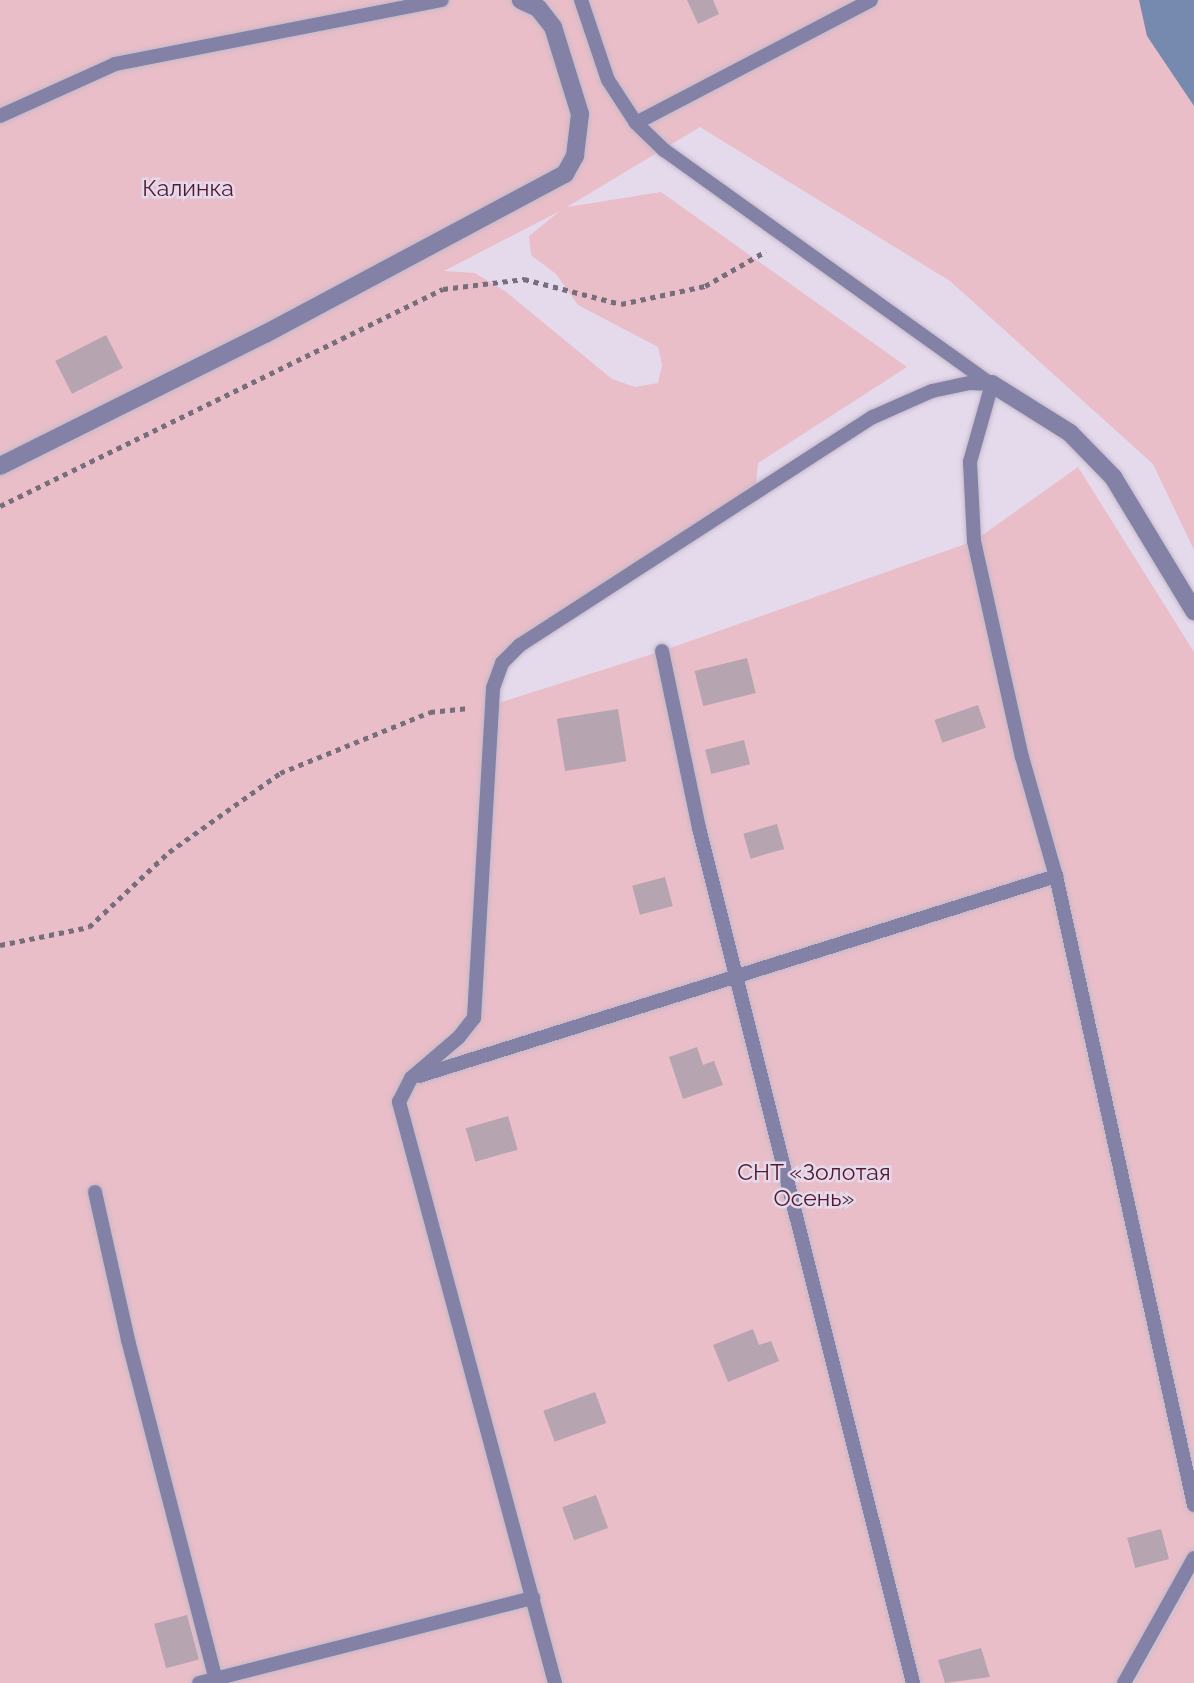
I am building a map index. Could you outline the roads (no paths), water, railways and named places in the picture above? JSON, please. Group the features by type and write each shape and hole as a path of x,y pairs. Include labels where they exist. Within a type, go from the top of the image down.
{"street":[{"path":"0,466 265,334 565,174 575,156 580,114 553,27 538,8 521,0"},
{"path":"992,384 1070,433 1113,477 1194,611"}],"lane":[{"path":"0,116 115,64 442,0"},
{"path":"581,0 608,80 636,123 664,150 992,384"},
{"path":"636,123 871,0"},
{"path":"555,1683 399,1102 411,1078 459,1037 474,1018 491,705 502,663 520,645 901,400 971,383 992,384"},
{"path":"992,384 970,462 974,541 1022,757 1056,876 1194,1505"},
{"path":"662,651 699,828 739,979 913,1683"},
{"path":"411,1078 739,979 1056,876"},
{"path":"95,1192 128,1340 216,1681"},
{"path":"1124,1683 1194,1558"},
{"path":"198,1683 216,1681 533,1598"}],"water":[{"path":"1139,0 1194,0 1194,106 1147,36"}],"park label":[{"name":"Калинка","path":"188,188"},
{"name":"СНТ «Золотая Осень»","path":"814,1185"}]}
